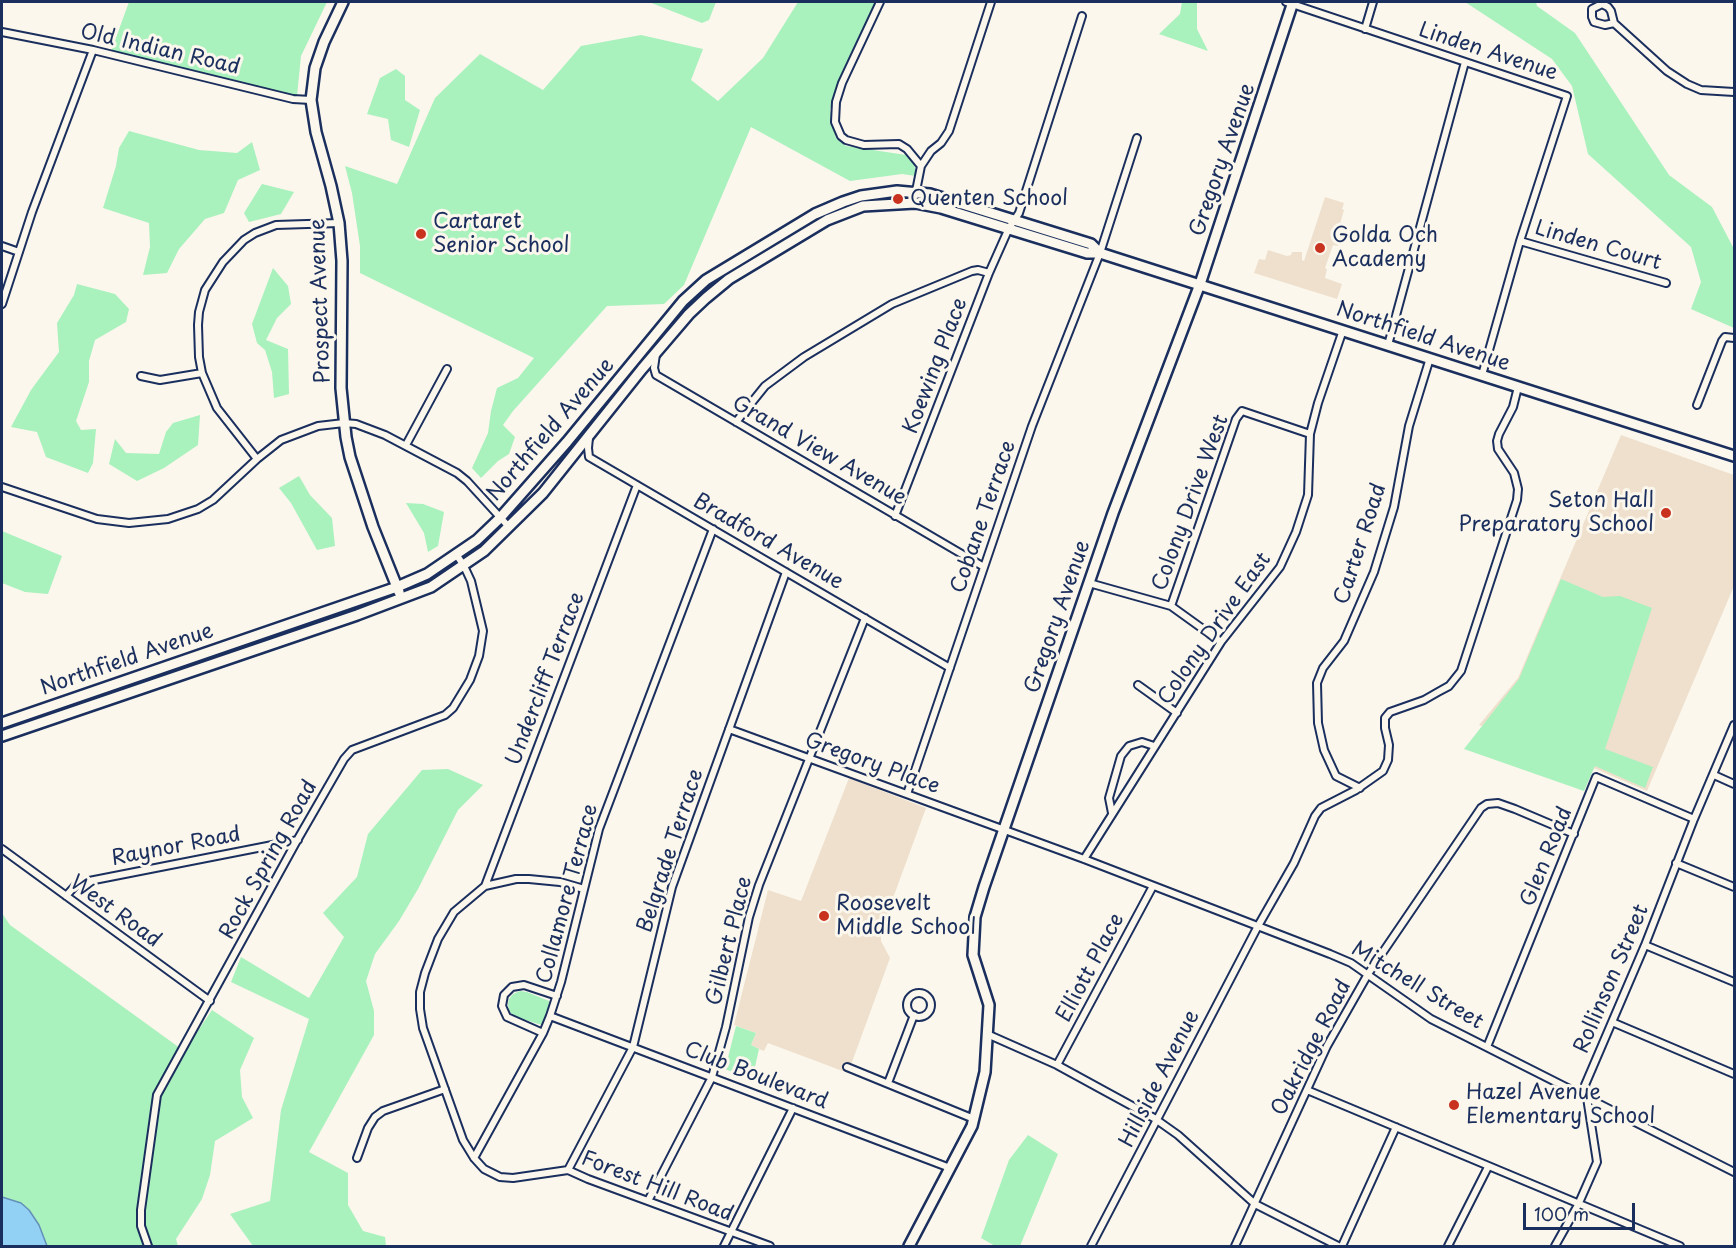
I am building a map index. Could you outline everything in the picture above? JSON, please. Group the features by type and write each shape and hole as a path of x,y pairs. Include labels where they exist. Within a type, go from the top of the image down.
{"main road":[{"name":"Prospect Avenue","path":"343,2 318,58 312,79 310,100 339,223 342,261 341,388 350,457 373,527 403,599"},
{"name":"Gregory Avenue","path":"909,1246 974,1119 985,1072 989,1005 973,956 975,917 1113,513 1200,284 1290,2"},
{"name":"Northfield Avenue","path":"2,723 397,587 427,574 477,540 500,518 567,442 683,301 706,280 815,214 843,201 879,192 915,191 952,199 1091,244 1100,253"},
{"name":"Northfield Avenue","path":"2,736 403,599 431,587 464,566 509,527 543,493 689,314 729,279 827,220 863,206 880,203 915,203 941,208 1087,253 1100,253 1734,456"},
{"path":"634,361 642,369"},
{"path":"567,442 577,450"},
{"path":"60,702 64,715"}],"street":[{"path":"880,2 842,82 836,102 835,122 841,136 846,140 864,145 899,144 907,149 921,166"},
{"path":"915,203 915,191 921,166 931,151 941,144 949,131 991,2"},
{"name":"Linden Avenue","path":"1290,2 1567,96 1520,241 1482,375"},
{"path":"1365,29 1373,2"},
{"name":"Koewing Place","path":"895,516 989,273 1009,228 1019,213 1082,16"},
{"path":"1614,23 1667,70 1687,84 1701,90 1734,92"},
{"name":"Old Indian Road","path":"2,32 93,50 293,99 310,100"},
{"path":"2,304 93,50"},
{"path":"1388,345 1465,62"},
{"name":"Cobane Terrace","path":"907,794 1032,426 1100,253 1137,138"},
{"path":"257,459 217,408 202,373 198,341 199,312 205,290 223,262 244,240 264,228 299,223 339,223"},
{"name":"Linden Court","path":"1520,241 1666,283"},
{"path":"2,246 19,252"},
{"path":"736,422 765,386 804,357 892,304 978,270 989,273"},
{"name":"Colony Drive East","path":"1084,859 1221,642 1280,567 1296,532 1308,495 1310,434 1342,330"},
{"path":"1697,405 1722,341 1725,337 1734,338"},
{"name":"Grand View Avenue","path":"656,353 654,368 656,375 984,567"},
{"name":"Carter Road","path":"1360,788 1336,776 1324,750 1318,723 1317,682 1323,668 1344,640 1374,572 1394,507 1409,426 1430,358"},
{"path":"406,445 447,369"},
{"path":"141,376 160,380 202,373"},
{"name":"Hillside Avenue","path":"1091,1246 1258,926 1294,863 1315,816 1321,808 1360,788 1383,771 1388,760 1389,745 1385,718 1390,711 1424,700 1449,686 1461,671 1517,500 1517,482 1510,466 1498,449 1497,441 1513,407 1518,387"},
{"name":"Colony Drive West","path":"1172,606 1236,419 1242,411 1310,434"},
{"path":"2,487 97,519 129,523 151,522 184,515 198,509 224,491 257,459 281,440 318,426 344,423 366,428 406,445 462,477 509,527"},
{"name":"Bradford Avenue","path":"590,434 589,456 950,668"},
{"name":"Undercliff Terrace","path":"485,886 637,485"},
{"name":"Collamore Terrace","path":"474,1158 543,1033 550,1016 599,829 712,529"},
{"name":"Rock Spring Road","path":"148,1246 141,1226 141,1210 157,1095 344,759 352,750 432,721 445,714 453,708 470,680 479,656 483,631 471,581 456,554"},
{"name":"Belgrade Terrace","path":"568,1170 633,1047 672,886 786,572"},
{"path":"1089,582 1172,606 1221,642"},
{"name":"Gilbert Place","path":"648,1202 712,1077 726,1027 749,917 865,618"},
{"path":"1137,686 1177,713"},
{"name":"Rollinson Street","path":"1555,1246 1578,1205 1597,1162 1585,1085 1734,726"},
{"name":"Gregory Place","path":"729,729 1004,830"},
{"path":"1112,814 1109,798 1121,756 1129,746 1142,742 1154,746"},
{"path":"1714,776 1734,784"},
{"name":"Glen Road","path":"1487,1047 1596,777 1694,819"},
{"name":"Oakridge Road","path":"1235,1246 1327,1046 1368,974 1481,808 1487,804 1498,803 1574,834"},
{"name":"Mitchell Street","path":"1004,830 1351,963 1431,1019 1734,1172"},
{"name":"Raynor Road","path":"66,896 75,886 84,882 298,840"},
{"name":"West Road","path":"2,849 210,1001"},
{"path":"1676,863 1734,887"},
{"name":"Forest Hill Road","path":"584,889 560,882 529,879 516,879 485,886 454,912 438,939 420,992 423,1028 463,1140 484,1170 500,1178 568,1170 770,1246"},
{"name":"Elliott Place","path":"1058,1065 1153,886"},
{"path":"1645,945 1734,982"},
{"path":"543,1033 507,1017 502,1006 504,995 512,987 524,985 557,996"},
{"path":"888,1083 914,1015"},
{"name":"Club Boulevard","path":"550,1016 950,1168"},
{"path":"1612,1022 1734,1074"},
{"path":"987,1034 1058,1065 1157,1120 1178,1135 1255,1204 1340,1246 1396,1127"},
{"path":"847,1067 974,1119"},
{"path":"357,1158 368,1128 375,1117 383,1111 445,1089"},
{"path":"1307,1090 1680,1246"},
{"path":"724,1246 793,1108"},
{"path":"1448,1246 1488,1167"}],"shaded area":[{"name":"Golda Och Academy","path":"1325,197 1344,203 1340,224 1345,225 1338,246 1333,245 1325,268 1327,269 1325,278 1342,284 1337,299 1254,273 1259,259 1265,260 1268,250 1287,256 1292,252 1302,252 1304,261"},
{"path":"1621,435 1734,475 1734,586 1647,791 1596,769 1479,725 1518,678"},
{"name":"Roosevelt Middle School","path":"849,778 926,808 881,931 881,941 890,958 848,1073 768,1043 764,1051 759,1049 751,1045 756,1033 734,1025 768,890 801,901"}],"green space":[{"path":"129,2 327,2 301,56 297,96 110,54"},
{"path":"649,2 716,2 709,20 702,23"},
{"path":"798,2 885,2 830,109 833,128 836,138 846,146 913,156 916,176 902,174 850,181 751,127 684,285 664,304 607,306 513,411 503,425 515,437 509,454 498,461 481,478 472,468 488,433 497,388 518,378 534,358 360,273 360,246 352,193 345,166 397,184 435,98 480,54 543,90 581,46 641,35 703,49 691,80 718,101 763,58"},
{"path":"1182,2 1197,2 1197,29 1208,51 1159,34 1180,14"},
{"path":"1465,2 1536,2 1537,6 1575,33 1669,175 1712,207 1734,249 1734,328 1691,309 1701,282 1691,247 1588,154 1572,86 1552,59"},
{"path":"396,69 405,76 405,100 420,110 409,147 391,140 388,119 367,114 380,78"},
{"path":"129,131 199,150 237,153 252,142 260,170 238,180 224,213 205,219 179,249 167,273 143,275 150,247 149,223 103,208 119,148"},
{"path":"262,184 294,192 281,214 249,222 244,213"},
{"path":"273,268 288,286 291,304 277,318 266,340 288,349 289,394 274,398 272,372 265,350 257,343 252,324"},
{"path":"77,284 115,294 129,309 126,322 95,340 89,361 89,382 76,421 81,430 96,429 93,463 88,473 46,457 37,432 11,427 31,390 59,352 57,323 74,295"},
{"path":"200,415 198,445 164,468 137,481 109,464 115,439 126,453 159,454 166,432 173,423"},
{"path":"299,476 310,495 332,518 335,546 317,550 291,503 279,488"},
{"path":"406,503 423,504 444,512 438,546 428,552 424,533"},
{"path":"2,531 62,556 48,594 25,592 2,583"},
{"path":"1561,579 1603,597 1620,596 1652,608 1605,749 1653,767 1645,788 1595,766 1584,791 1464,749 1519,679"},
{"path":"448,769 483,785 458,810 418,889 399,921 375,954 366,981 374,1011 374,1035 309,1152 348,1173 348,1205 363,1231 385,1237 386,1246 253,1246 230,1214 270,1201 281,1110 309,1019 231,982 241,957 309,998 344,937 323,913 357,877 368,834 422,770"},
{"path":"2,913 10,925 184,1051 212,1010 254,1038 240,1070 242,1097 253,1118 215,1141 210,1175 202,1199 176,1239 178,1246 2,1246"},
{"path":"520,991 549,1001 542,1025 515,1017 509,1011 509,999"},
{"path":"736,1026 756,1033 751,1045 759,1049 752,1080 725,1069"},
{"path":"1028,1135 1058,1154 1020,1246 995,1246 981,1238 1009,1160"}],"water":[{"path":"2,1197 21,1203 29,1210 39,1225 47,1246 2,1246"}],"place":[{"name":"Quenten School","path":"898,199"},
{"name":"Cartaret Senior School","path":"421,234"},
{"name":"Golda Och Academy","path":"1320,248"},
{"name":"Seton Hall Preparatory School","path":"1666,513"},
{"name":"Roosevelt Middle School","path":"824,916"},
{"name":"Hazel Avenue Elementary School","path":"1454,1105"}]}
